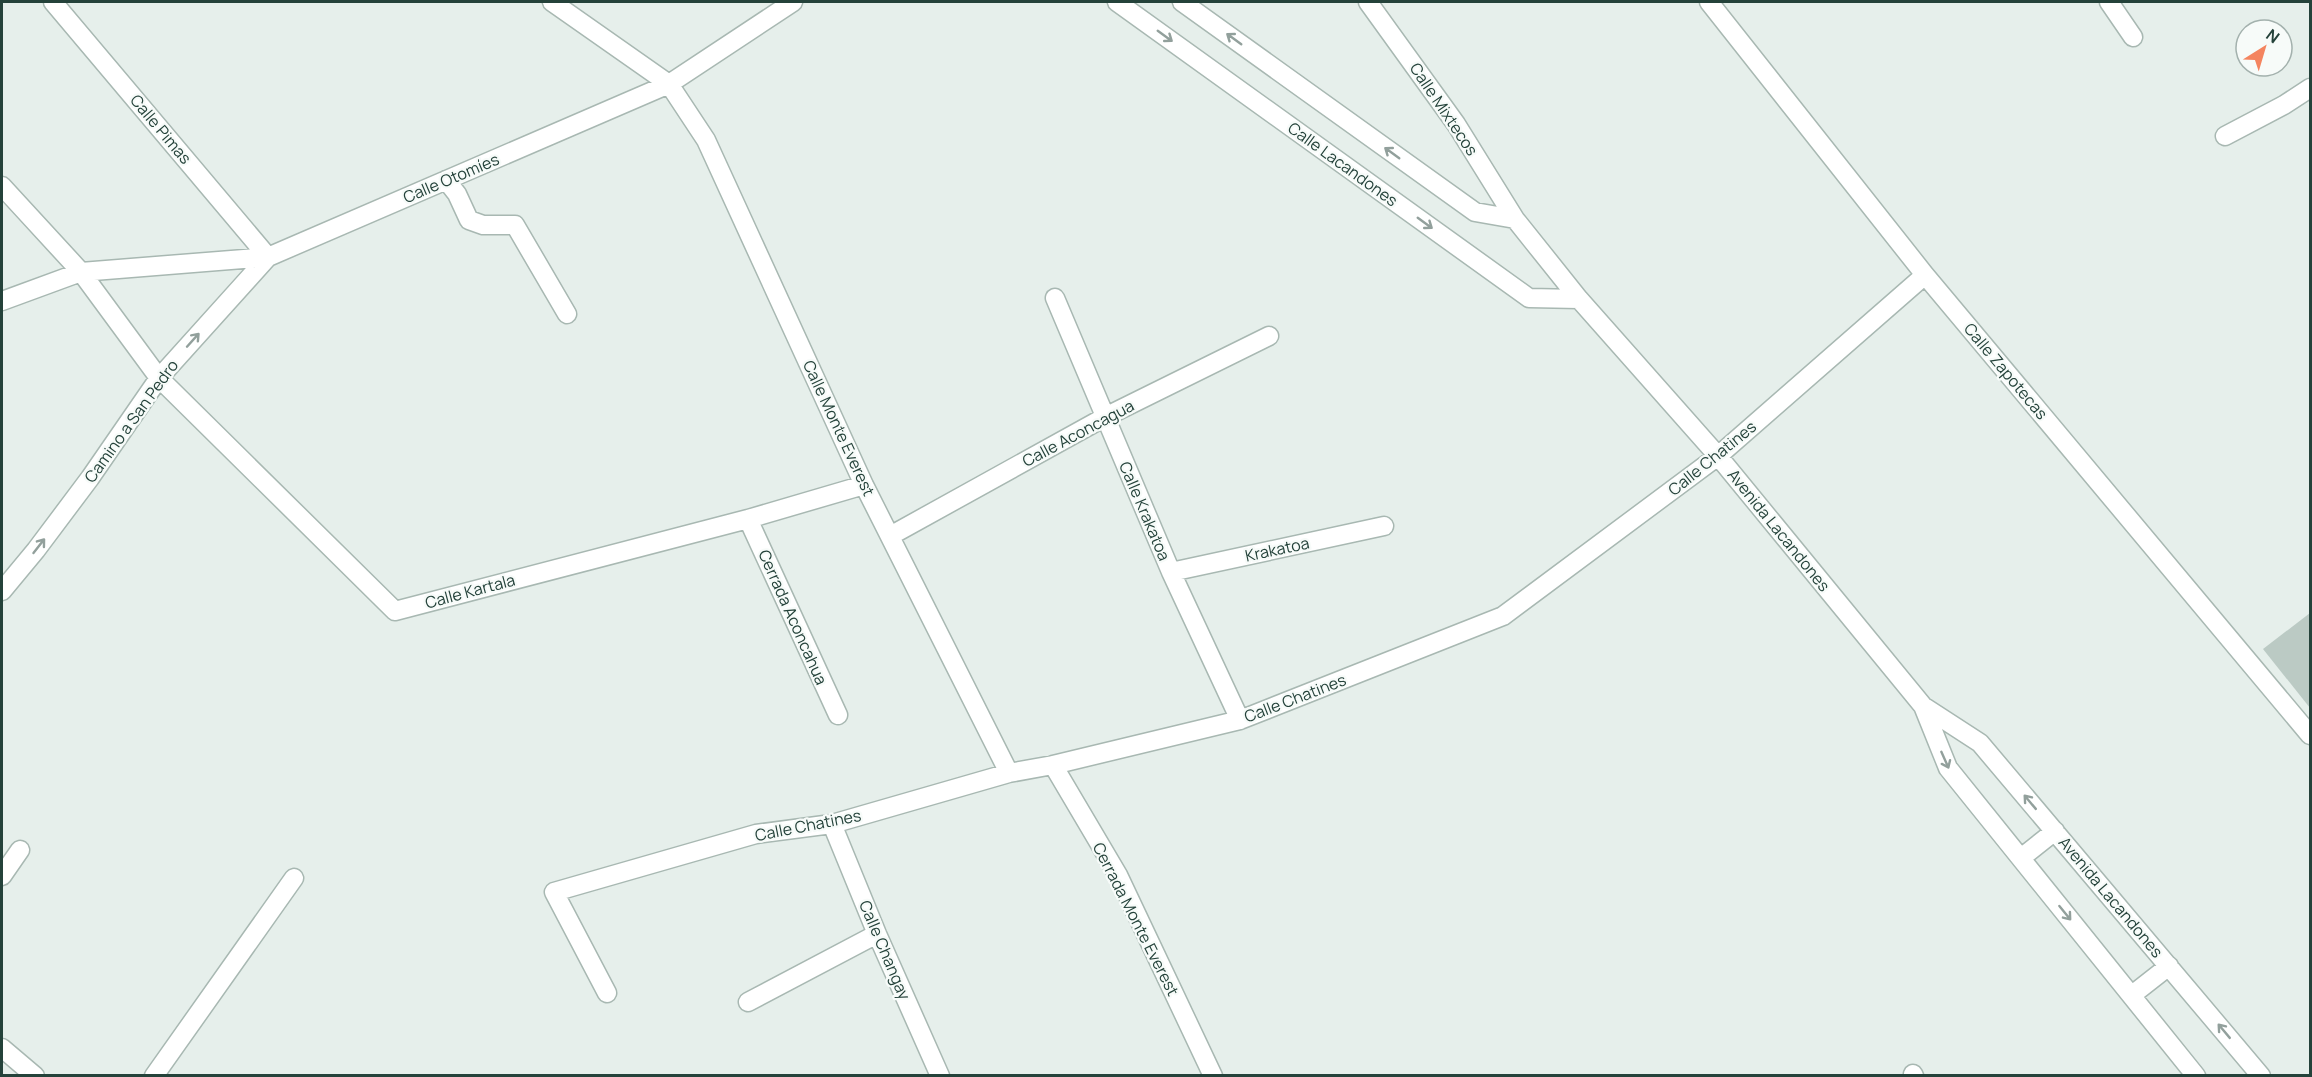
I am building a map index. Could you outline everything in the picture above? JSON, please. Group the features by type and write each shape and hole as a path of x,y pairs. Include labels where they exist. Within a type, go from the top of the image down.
{"street":[{"name":"Calle Pimas","path":"53,2 268,257"},
{"path":"552,2 669,84"},
{"name":"Calle Otomíes","path":"2,301 81,272 268,257 669,84 793,2"},
{"name":"Calle Lacandones","path":"1117,2 1529,298 1579,299"},
{"path":"1182,2 1475,212 1515,219"},
{"name":"Calle Mixtecos","path":"1368,2 1456,124 1515,219"},
{"name":"Calle Zapotecas","path":"1709,2 1925,275 2310,735"},
{"path":"2109,2 2133,37"},
{"name":"Calle Monte Everest","path":"669,84 706,140 864,485 1009,773"},
{"path":"2225,136 2284,105 2310,88"},
{"path":"446,180 457,194 469,220 483,225 515,225 567,314"},
{"path":"2,186 81,272 159,378"},
{"name":"Avenida Lacandones","path":"1515,219 1579,299 1718,456 1923,706 1948,768 2196,1076"},
{"name":"Camino a San Pedro","path":"2,591 90,478 159,378 268,257"},
{"name":"Calle Chatines","path":"607,993 554,892 756,834 832,824 1009,773 1053,765 1240,720 1503,616 1718,456 1925,275"},
{"name":"Calle Krakatoa","path":"1055,298 1171,572 1240,720"},
{"name":"Calle Aconcagua","path":"890,536 1106,417 1269,336"},
{"name":"Calle Kartala","path":"159,378 395,611 748,519 864,485"},
{"name":"Cerrada Aconcahua","path":"748,519 838,715"},
{"name":"Krakatoa","path":"1171,572 1384,526"},
{"name":"Avenida Lacandones","path":"1923,706 1980,742 2261,1076"},
{"name":"Cerrada Monte Everest","path":"1053,765 1118,875 1213,1076"},
{"name":"Calle Changay","path":"832,824 877,934 940,1076"},
{"path":"2021,858 2055,831"},
{"path":"2,876 20,850"},
{"path":"154,1076 294,878"},
{"path":"748,1002 877,934"},
{"path":"2132,995 2169,966"},
{"path":"2,1048 14,1068 35,1076"}],"building":[{"path":"2310,613 2310,708 2263,649"}]}
